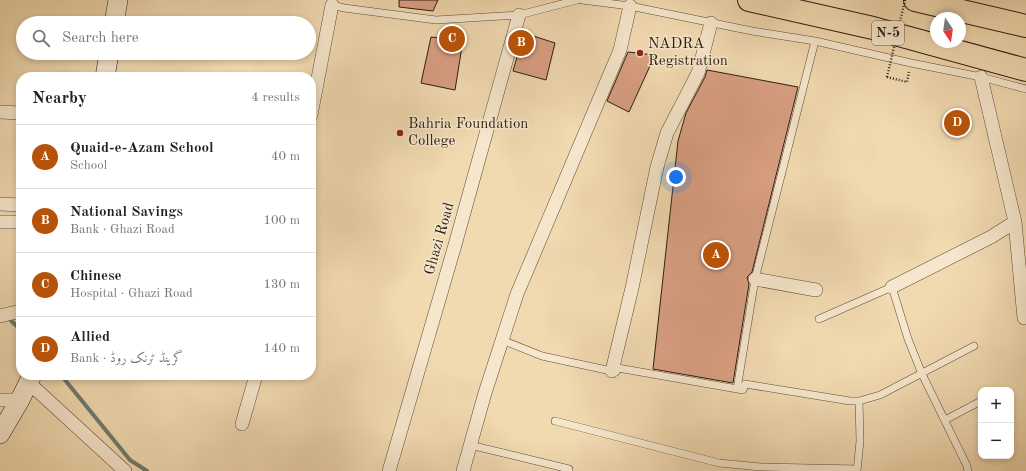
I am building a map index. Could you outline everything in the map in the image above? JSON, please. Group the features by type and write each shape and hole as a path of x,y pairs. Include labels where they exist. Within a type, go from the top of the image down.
{"highway":[{"name":"N-5","path":"749,0 873,28 1026,70"},
{"path":"915,0 1026,26"},
{"path":"934,0 1026,16"},
{"path":"873,28 930,38"},
{"path":"966,45 1026,55"}],"main road":[{"path":"115,16 118,0"},
{"path":"106,72 108,60"},
{"path":"0,434 20,400 30,380"}],"street":[{"path":"316,86 330,3"},
{"path":"463,471 517,294 620,50 630,6"},
{"name":"Ghazi Road","path":"390,471 519,15"},
{"path":"612,371 632,288 657,167 667,133 698,74 711,23"},
{"path":"981,78 1015,222 1024,318 1026,318"},
{"path":"0,112 16,113"},
{"path":"0,204 16,204"},
{"path":"0,222 16,222"},
{"path":"892,287 990,238 1015,222"},
{"path":"755,279 816,290"},
{"path":"0,316 16,312"},
{"path":"31,380 125,471"},
{"path":"242,424 255,380"},
{"path":"0,400 20,400"}],"lane":[{"path":"330,3 344,8 436,20 519,15 577,0"},
{"path":"582,0 630,6 711,23 815,41 1026,89"},
{"path":"737,389 755,279 815,41"},
{"path":"819,319 892,287 908,339 922,374 968,466 968,471"},
{"path":"502,340 542,356 616,372 618,368 743,390 745,384 850,401 859,401 880,395 974,346"},
{"path":"555,421 719,463 756,469 857,470 860,441 859,401"},
{"path":"945,420 978,403"},
{"path":"470,445 569,469 569,471"}],"path":[{"path":"905,0 887,77 907,82"}],"building":[{"path":"399,0 438,0 433,11 399,7"},
{"path":"524,33 555,43 546,80 513,71"},
{"path":"431,37 463,40 455,90 421,83"},
{"path":"628,52 655,55 629,112 607,101"},
{"path":"707,70 798,87 752,272 747,277 749,284 733,383 653,369 678,141 686,113 705,77"}],"waterway":[{"path":"7,317 16,325"},
{"path":"65,380 130,460 147,471"}],"place":[{"name":"Chinese","path":"452,39"},
{"name":"National Savings","path":"521,43"},
{"name":"NADRA Registration","path":"640,53"},
{"name":"Allied","path":"957,123"},
{"name":"Bahria Foundation College","path":"400,133"},
{"name":"Quaid-e-Azam School","path":"716,255"}]}
